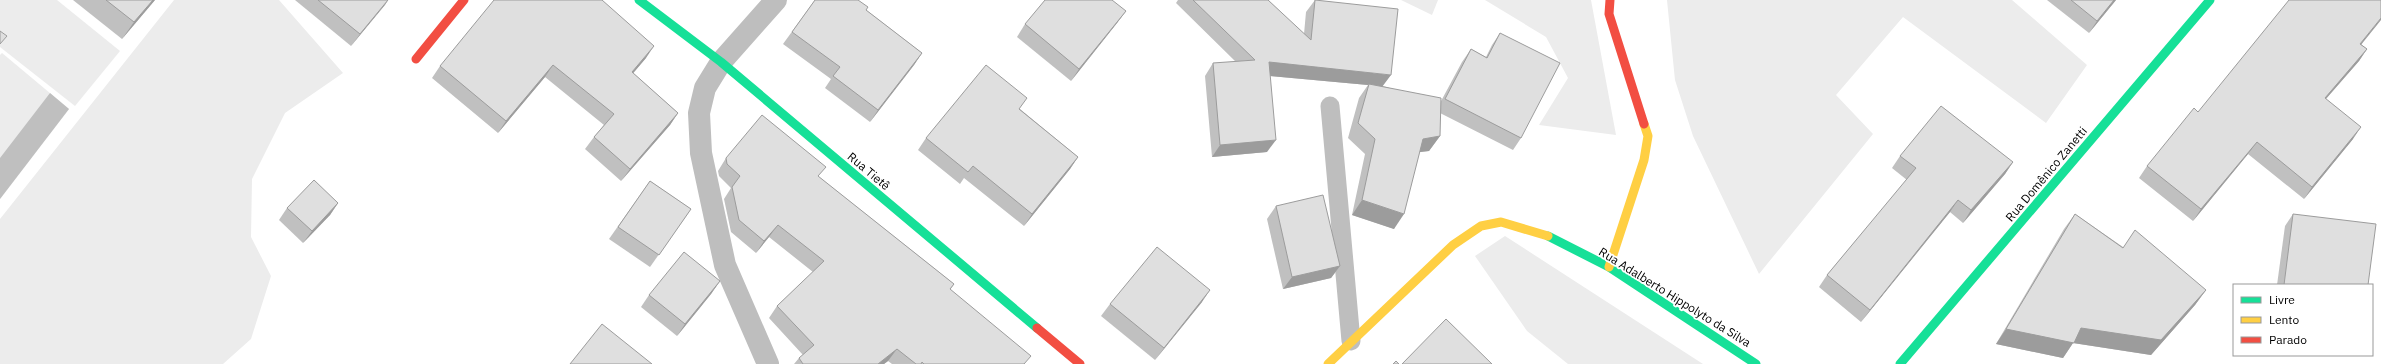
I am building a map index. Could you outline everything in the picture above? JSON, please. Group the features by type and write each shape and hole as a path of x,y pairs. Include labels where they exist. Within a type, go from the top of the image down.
{"street":[{"path":"416,59 464,0"},
{"name":"Rua Tietê","path":"640,0 721,62 1080,364"},
{"path":"768,364 725,265 701,153 700,107 705,88 721,62 776,0"},
{"path":"1609,267 1644,160 1648,136 1610,14 1610,0"},
{"name":"Rua Domênico Zanetti","path":"1900,364 2210,0"},
{"name":"Rua Adalberto Hippolyto da Silva","path":"1328,364 1351,340 1453,245 1481,226 1501,222 1521,226 1541,233 1609,267 1756,364"}],"lane":[{"path":"1330,106 1351,340"}],"shaded area":[{"path":"0,0 57,0 120,51 75,106 0,47"},
{"path":"174,0 279,0 343,73 285,113 252,179 251,237 271,276 251,339 223,364 0,364 0,219"},
{"path":"1401,0 1438,0 1432,15"},
{"path":"1485,0 1591,0 1616,135 1539,125 1568,78 1546,37"},
{"path":"1667,0 2012,0 2087,65 2046,123 1903,17 1836,95 1873,134 1759,274 1693,136 1675,80"},
{"path":"2,53 69,109 0,199 0,55"},
{"path":"50,93 69,109 0,199 0,158"},
{"path":"1505,236 1703,364 1568,364 1527,331 1475,256"}],"building":[{"path":"106,0 153,0 134,22"},
{"path":"318,0 388,0 360,34"},
{"path":"494,0 602,0 654,46 632,72 678,113 630,169 594,137 614,114 553,65 506,121 440,66"},
{"path":"815,0 858,0 868,7 866,10 922,53 878,110 833,76 840,67 792,32"},
{"path":"1045,0 1112,0 1126,11 1079,69 1025,24"},
{"path":"1193,0 1268,0 1311,40 1315,0 1398,9 1391,75 1269,62 1276,140 1220,145 1213,63 1255,60"},
{"path":"2071,0 2114,0 2097,21"},
{"path":"2289,0 2381,0 2381,18 2360,44 2367,49 2325,98 2361,127 2312,187 2257,142 2201,209 2147,166 2194,108 2198,112"},
{"path":"0,31 7,36 0,44"},
{"path":"1500,33 1560,63 1521,138 1445,99 1471,49 1487,58"},
{"path":"986,65 1027,98 1019,109 1078,157 1032,214 973,166 968,172 926,138"},
{"path":"1369,84 1441,98 1440,136 1423,139 1404,214 1362,200 1375,139 1358,123"},
{"path":"1941,106 2013,162 1971,210 1958,200 1870,310 1827,275 1916,168 1900,156"},
{"path":"762,115 826,167 818,176 954,284 950,289 1031,356 1024,364 924,364 922,362 921,364 916,364 897,349 878,364 803,364 799,358 814,345 777,306 824,261 778,225 764,241 739,220 732,187 740,176 727,164 726,158"},
{"path":"314,180 338,203 312,231 287,208"},
{"path":"650,181 691,209 659,255 618,227"},
{"path":"1323,195 1340,266 1292,277 1276,206"},
{"path":"2075,214 2123,248 2135,230 2206,290 2161,340 2081,328 2074,343 2006,329"},
{"path":"2293,214 2376,224 2368,284 2284,284"},
{"path":"1157,247 1210,290 1164,348 1110,304"},
{"path":"684,252 720,281 685,324 649,295"},
{"path":"1446,319 1492,364 1402,364"},
{"path":"602,324 652,364 570,364"}],"traffic: fast":[{"path":"639,0 721,62 1037,328"},
{"path":"1900,364 2210,0"},
{"path":"1548,236 1609,267 1756,364"}],"traffic: slow":[{"path":"1609,267 1644,160 1648,136 1644,124"},
{"path":"1328,364 1453,245 1481,226 1501,222 1548,236"}],"traffic: jam":[{"path":"416,59 464,0"},
{"path":"1610,0 1609,14 1644,124"},
{"path":"1037,328 1080,364"}]}
